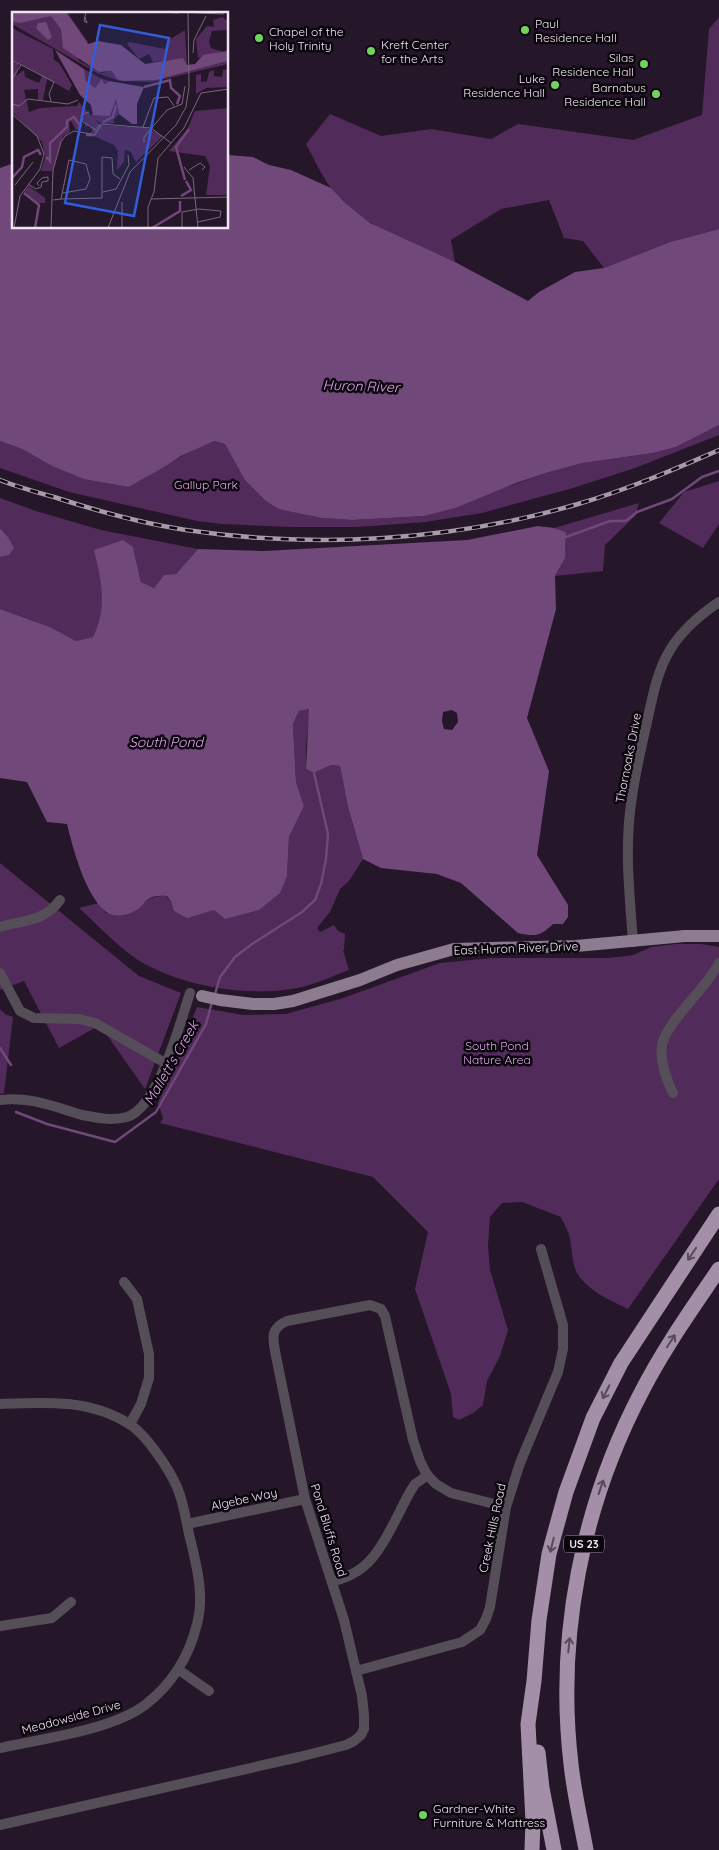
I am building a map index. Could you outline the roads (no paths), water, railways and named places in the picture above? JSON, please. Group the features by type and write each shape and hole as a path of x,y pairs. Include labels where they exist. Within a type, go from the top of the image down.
{"highway":[{"name":"US 23","path":"554,1850 542,1788 534,1681 539,1620 550,1554 566,1492 593,1418 621,1363 719,1214"},
{"name":"US 23","path":"586,1850 571,1764 567,1680 572,1610 579,1565 593,1511 613,1452 651,1375 669,1344 719,1269"},
{"path":"567,1680 580,1782 595,1850"},
{"path":"532,1850 533,1821 528,1724 534,1681"}],"main road":[{"name":"East Huron River Drive","path":"196,995 220,1000 274,1004 293,1001 351,983 397,965 454,949 576,946 685,936 719,936"}],"street":[{"name":"Thornoaks Drive","path":"633,942 627,872 630,814 641,749 652,702 662,668 670,650 686,629 719,602"},
{"path":"0,927 39,918 53,909 60,900"},
{"path":"672,1093 662,1062 663,1042 669,1030 712,976 719,963"},
{"path":"0,973 20,1011 34,1018 79,1019 96,1023 167,1064"},
{"path":"0,1100 37,1101 84,1115 112,1120 129,1116 143,1105 167,1064 196,995"},
{"name":"Creek Hills Road","path":"356,1671 462,1642 480,1630 486,1620 490,1607 506,1507 520,1463 558,1372 563,1349 563,1325 541,1249"},
{"path":"124,1282 137,1298 149,1354 149,1378 142,1404 130,1424"},
{"name":"Pond Bluffs Road","path":"0,1826 346,1745 360,1736 364,1729 362,1696 344,1620 305,1499 273,1337 274,1331 280,1324 361,1307 376,1306 381,1309 385,1316 413,1440 420,1461 428,1476 450,1493 506,1507"},
{"name":"Meadowside Drive","path":"0,1404 50,1402 74,1404 100,1410 130,1424 163,1462 177,1487 199,1581 200,1606 198,1623 178,1670 159,1693 134,1713 112,1722 86,1729 0,1748"},
{"path":"332,1582 355,1573 374,1556 415,1484 428,1476"},
{"name":"Algebe Way","path":"187,1524 305,1499"},
{"path":"0,1626 52,1618 71,1602"},
{"path":"178,1670 209,1691"}],"water":[{"name":"Huron River","path":"229,155 253,157 269,165 291,170 331,188 345,203 370,223 455,262 528,301 539,292 575,272 604,268 670,242 719,229 719,425 676,447 653,453 583,463 549,472 516,483 455,508 424,516 352,520 322,518 279,509 266,501 245,480 225,444 214,441 181,456 129,487 84,479 50,465 22,449 0,441 0,168 12,164 12,229 229,229"},
{"name":"South Pond","path":"538,526 566,532 565,558 555,576 556,609 527,718 549,771 537,855 568,905 568,917 563,924 553,924 545,931 537,934 518,933 461,883 437,874 381,868 363,859 348,807 340,766 331,765 314,773 306,769 309,709 299,711 293,724 296,782 304,806 289,837 287,876 280,893 259,910 225,919 214,910 187,918 174,911 171,901 167,896 153,897 140,908 128,914 117,915 108,913 91,894 76,858 67,824 47,822 27,782 0,778 0,609 50,627 76,641 93,637 98,626 102,604 101,583 94,550 123,540 133,547 141,582 154,588 164,575 176,574 198,549 264,551 467,540","holes":["452,710 457,713 458,722 452,730 444,729 442,721 443,712"]},
{"path":"0,528 14,548 9,555 0,557"}],"waterway":[{"path":"566,537 610,521 626,521 637,512 672,499 702,477 719,471"},
{"name":"Mallett's Creek","path":"215,994 220,977 235,957 302,912 315,900 321,884 326,859 328,834 314,773"},
{"name":"Mallett's Creek","path":"16,1112 47,1124 115,1142 156,1112 206,1024 212,1002"},
{"name":"Mallett's Creek","path":"0,1048 11,1065"}],"railway":[{"path":"0,480 103,512 186,530 284,539 334,540 383,538 433,533 531,517 614,492 719,450"}],"place":[{"name":"Paul Residence Hall","path":"525,30"},
{"name":"Chapel of the Holy Trinity","path":"259,38"},
{"name":"Kreft Center for the Arts","path":"371,51"},
{"name":"Silas Residence Hall","path":"644,64"},
{"name":"Luke Residence Hall","path":"555,85"},
{"name":"Barnabus Residence Hall","path":"656,94"},
{"name":"Gardner-White Furniture & Mattress","path":"423,1815"}],"park label":[{"name":"Gallup Park","path":"206,484"},
{"name":"South Pond Nature Area","path":"497,1052"}]}
